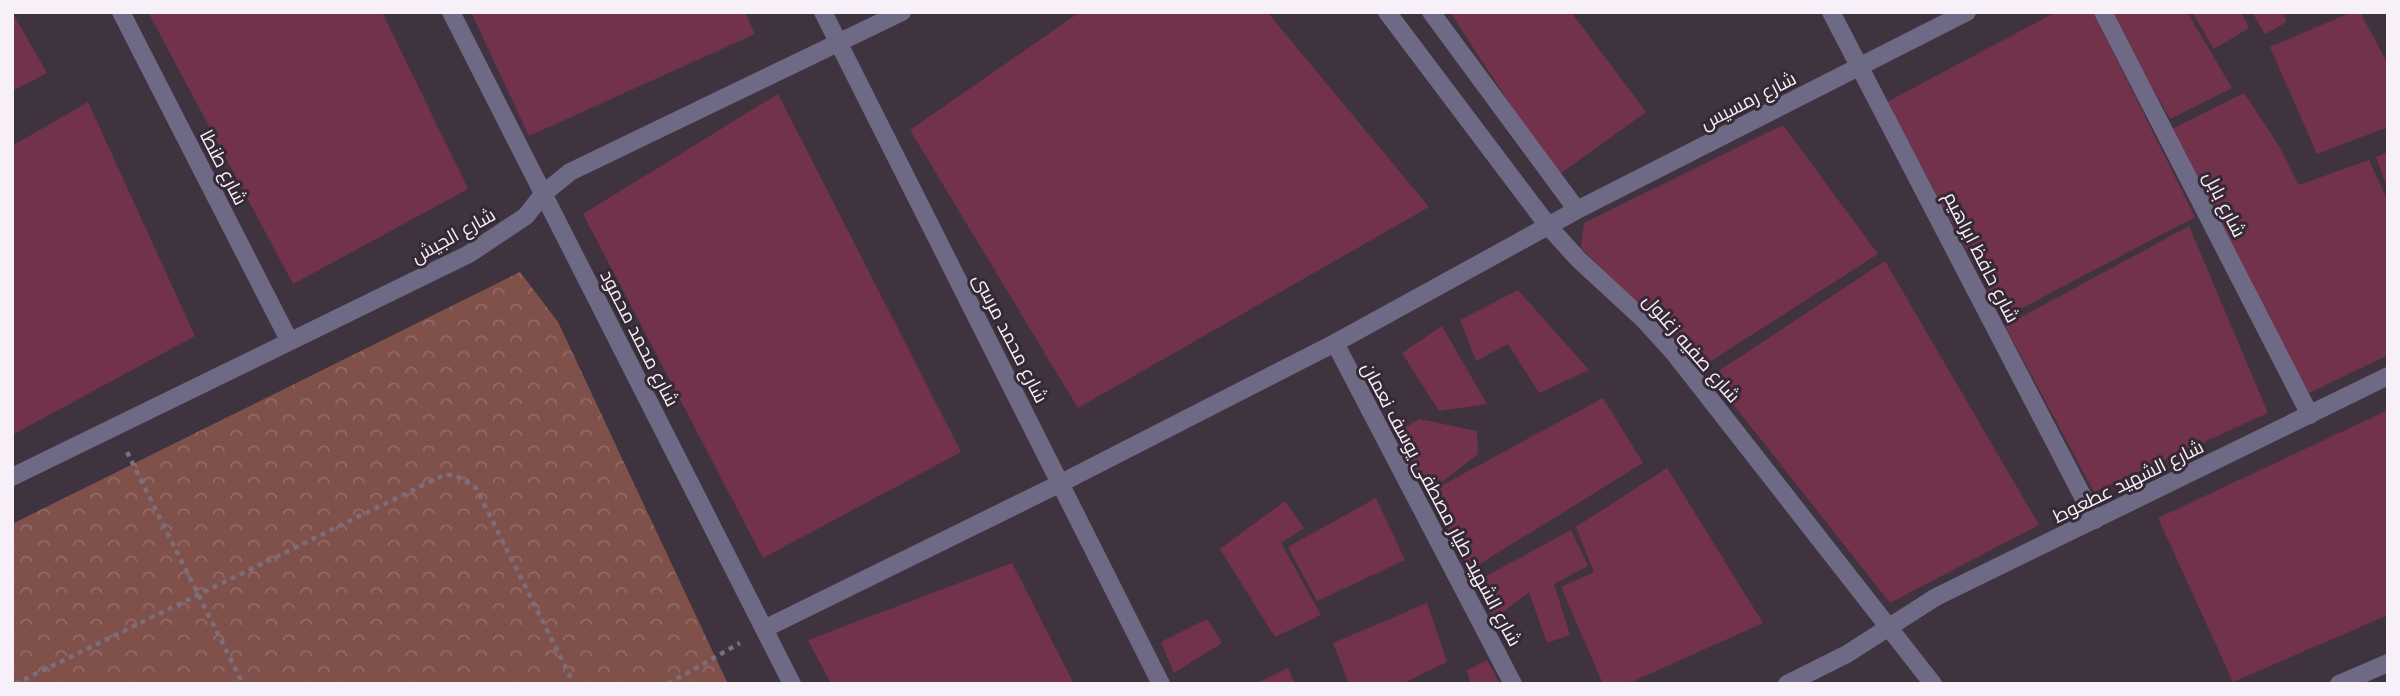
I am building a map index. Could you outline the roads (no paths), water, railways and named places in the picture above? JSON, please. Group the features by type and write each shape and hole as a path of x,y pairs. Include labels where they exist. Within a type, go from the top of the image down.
{"street":[{"name":"شارع طنطا","path":"121,12 289,340"},
{"name":"شارع محمد محمود","path":"451,12 792,684"},
{"name":"شارع محمد مرسى","path":"823,12 1161,684"},
{"name":"شارع الجيش","path":"12,477 469,254 526,216 543,194 570,172 902,12"},
{"name":"شارع صفيه زغلول","path":"1387,12 1549,227 1674,353 1933,684"},
{"path":"1431,12 1577,210"},
{"name":"شارع حافظ ابراهيم","path":"1832,12 2095,520"},
{"name":"شارع رمسيس","path":"764,629 1061,483 1335,343 1577,210 1967,12"},
{"name":"شارع بابل","path":"2103,12 2310,415"},
{"name":"شارع الشهيد طيار مصطفى يوسف نعمان","path":"1335,343 1513,684"},
{"name":"شارع الشهيد عطعوط","path":"1787,684 1847,654 1936,597 2388,376"},
{"path":"2339,684 2388,663"}]}
